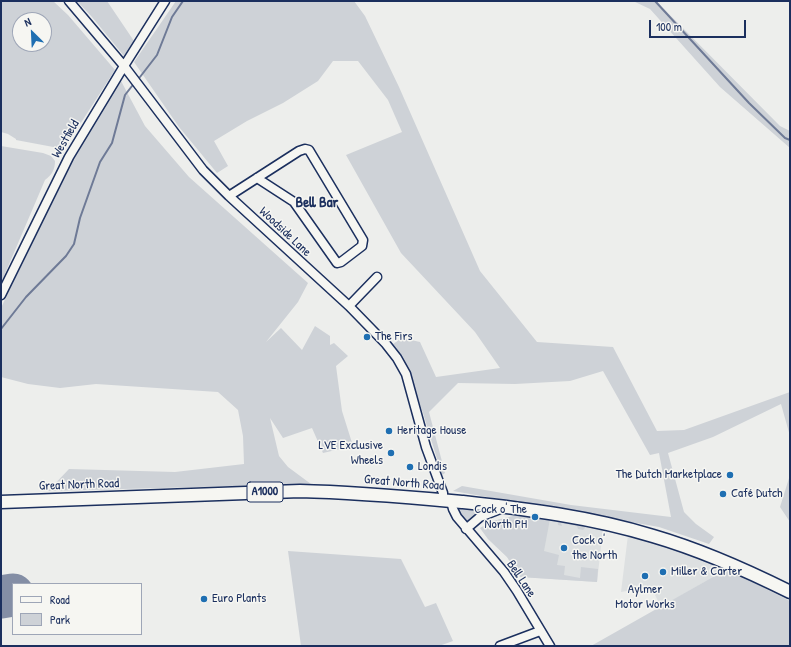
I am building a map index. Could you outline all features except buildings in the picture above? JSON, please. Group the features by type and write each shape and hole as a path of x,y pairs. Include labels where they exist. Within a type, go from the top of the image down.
{"main road":[{"name":"Great North Road","path":"1,502 300,491 375,494 506,507 554,513 590,520 654,536 721,559 790,592"}],"street":[{"name":"Woodside Lane","path":"69,1 124,66 203,170 229,196 349,306 386,344 397,358 406,374 426,447 441,489 447,501"},
{"name":"Westfield","path":"1,295 69,157 165,1"},
{"path":"229,196 257,178 300,151 305,149 309,150 363,240 362,246 341,262 337,263 294,202 257,178"},
{"path":"349,306 377,277"},
{"name":"Bell Lane","path":"447,501 466,529 504,572 550,646"},
{"path":"466,529 480,516 506,507"},
{"path":"500,646 540,632"}],"shaded area":[{"path":"517,515 557,519 603,529 597,582 520,577 507,557 488,539 480,528 493,521"},
{"path":"628,535 687,553 727,569 661,607 651,587 621,592"}],"green space":[{"path":"1,1 53,1 68,15 115,70 64,149 16,140 8,134 1,132"},
{"path":"77,1 107,1 134,41 124,56 92,17"},
{"path":"176,1 354,1 365,16 399,87 480,271 537,342 613,347 657,431 684,430 790,392 790,436 781,404 713,437 668,453 684,512 696,524 714,537 709,544 659,527 453,491 462,486 571,505 671,517 659,453 650,455 603,371 570,381 515,384 458,383 429,412 445,473 442,475 423,413 406,366 390,346 402,338 420,342 436,377 500,368 475,332 401,253 346,155 402,132 388,100 358,61 333,61 318,81 283,103 247,121 214,141 228,166 217,173 179,127 134,62"},
{"path":"633,1 656,1 780,126 790,131 790,148 720,87 650,9"},
{"path":"121,81 145,126 189,177 308,283 298,302 266,342 281,328 302,350 315,326 330,336 330,345 334,343 348,356 336,366 342,411 353,446 323,453 312,428 283,438 270,418 279,456 288,467 311,484 48,491 69,469 175,472 244,464 243,436 238,410 218,392 96,384 60,388 28,384 1,377 1,308 80,144 105,103"},
{"path":"1,146 43,153 51,156 55,161 53,172 45,180 1,283"},
{"path":"790,475 790,522 780,507"},
{"path":"458,507 487,510 468,522 465,521 457,510"},
{"path":"517,515 550,519 544,551 559,555 557,565 565,566 564,575 580,578 581,567 598,569 597,582 520,577 507,557 488,539 480,528 493,521"},
{"path":"557,519 586,525 583,530 578,529 577,526 561,523 562,526 558,525"},
{"path":"288,551 401,559 425,607 436,603 453,641 439,646 301,646"},
{"path":"727,569 790,601 790,646 591,646"}],"waterway":[{"path":"140,77 157,55 172,17 183,1"},
{"path":"655,1 749,103 785,138 790,140"},
{"path":"1,329 26,297 66,256 74,244 80,218 100,162 112,143 125,95 132,86"}],"runway":[{"path":"1,597 12,595"}],"place":[{"name":"The Firs","path":"367,337"},
{"name":"Heritage House","path":"389,431"},
{"name":"LVE Exclusive Wheels","path":"391,453"},
{"name":"Londis","path":"410,467"},
{"name":"The Dutch Marketplace","path":"730,475"},
{"name":"Café Dutch","path":"723,494"},
{"name":"Cock o' The North PH","path":"535,517"},
{"name":"Cock o' the North","path":"564,548"},
{"name":"Miller & Carter","path":"663,572"},
{"name":"Aylmer Motor Works","path":"645,576"},
{"name":"Euro Plants","path":"204,599"}],"district":[{"name":"Bell Bar","path":"317,203"}]}
